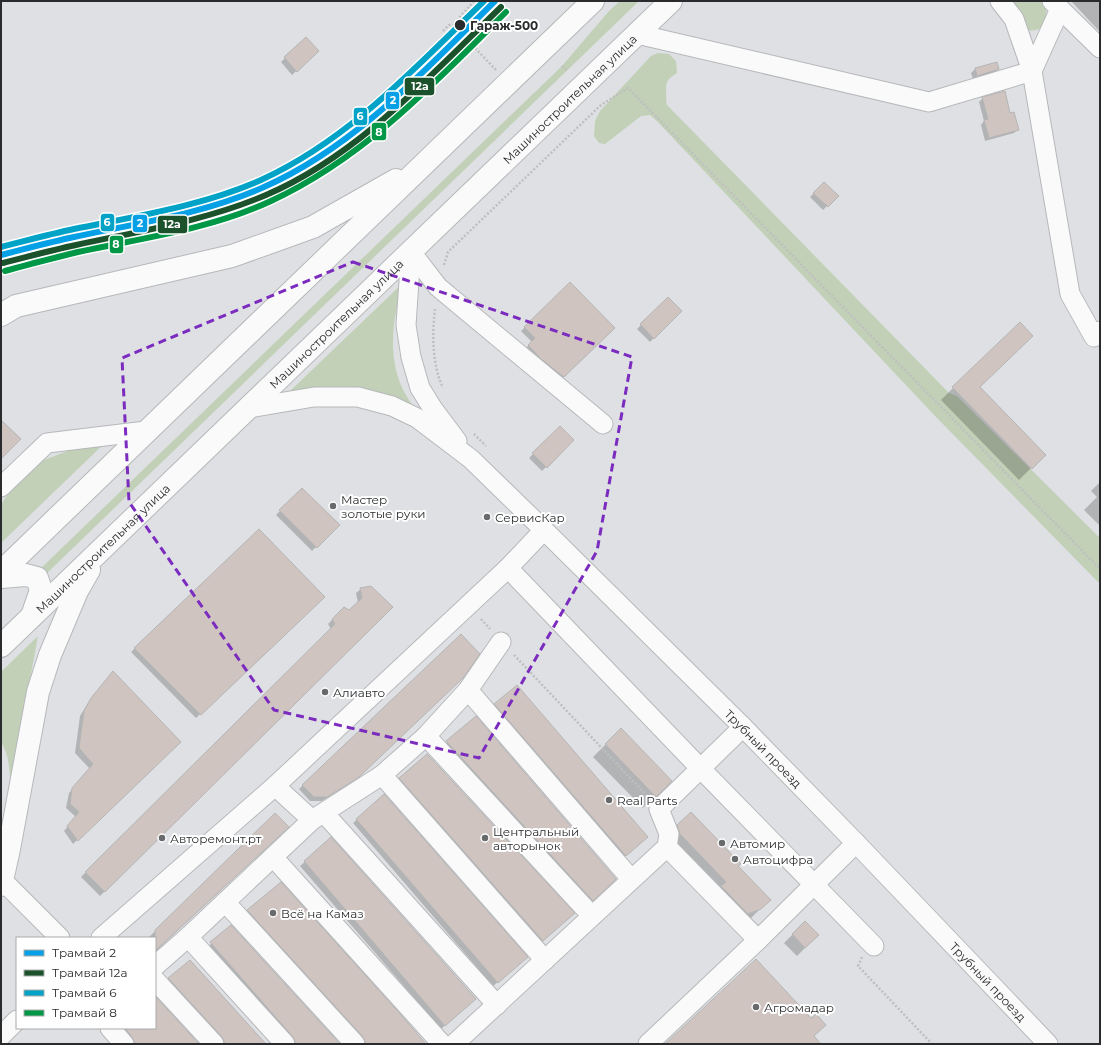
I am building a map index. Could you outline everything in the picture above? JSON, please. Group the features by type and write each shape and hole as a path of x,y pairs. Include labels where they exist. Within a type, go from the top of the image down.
{"main road":[{"path":"1,572 593,1"},
{"name":"Машиностроительная улица","path":"1,646 671,1"},
{"path":"1,314 16,306 232,256 313,227 423,165"},
{"path":"2,883 38,692 50,655 77,591 100,551"},
{"path":"1,577 26,575 37,578 40,590 31,617"}],"street":[{"path":"1000,1 1014,19 1032,71 1070,294 1097,334"},
{"path":"1032,71 1056,5 1100,48"},
{"path":"637,34 929,102 1032,71"},
{"path":"411,252 438,287 603,424"},
{"path":"411,252 406,325 411,357 420,388 433,409 471,459"},
{"path":"249,408 314,397 358,397 392,406 417,418 471,459"},
{"path":"1,487 47,443 146,431"},
{"name":"Трубный проезд","path":"471,459 742,727 856,843 1048,1044"},
{"path":"102,937 275,786 508,568 544,530"},
{"path":"508,568 701,769 872,943"},
{"path":"156,965 318,816 382,775 426,736 468,690 501,642"},
{"path":"468,690 631,879"},
{"path":"454,1044 667,847 669,834 659,809 742,727"},
{"path":"426,736 592,916"},
{"path":"382,775 545,960"},
{"path":"275,786 318,816 497,1004"},
{"path":"648,1044 758,940 856,843"},
{"path":"667,847 758,940"},
{"path":"274,857 442,1044"},
{"path":"2,883 59,937"},
{"path":"225,902 355,1044"},
{"path":"188,937 285,1044"},
{"path":"156,984 214,1044"},
{"path":"1,1036 16,1021"},
{"path":"111,1029 124,1044"}],"path":[{"path":"443,31 448,25 453,25 474,1"},
{"path":"453,25 498,72"},
{"path":"416,88 467,40"},
{"path":"562,66 568,71"},
{"path":"597,101 601,106 628,88 1100,569"},
{"path":"482,619 501,642 659,809"},
{"path":"872,943 858,966 932,1044"}],"highlighted area":[{"path":"353,262 632,357 597,551 479,758 274,710 129,502 122,358"}],"green space":[{"path":"620,1 639,1 43,577 37,572 562,66 609,11"},
{"path":"1008,1 1042,1 1047,13 1045,23 1038,29 1032,31 1025,30"},
{"path":"658,53 669,54 676,61 677,73 670,78 666,84 667,105 949,393 957,396 1100,538 1100,584 936,417 657,121 650,115 641,116 605,144 599,143 594,136 595,121 600,111 651,56"},
{"path":"404,282 396,310 393,354 400,382 406,395 424,419 288,393"},
{"path":"109,439 1,543 1,505 7,495 44,460 78,447"},
{"path":"38,636 12,777 10,777 7,754 1,742 1,672"}],"building":[{"path":"306,37 319,51 297,72 284,57"},
{"path":"997,62 999,69 977,76 975,68"},
{"path":"1005,91 1010,113 1014,112 1019,130 989,138 984,120 988,119 982,97"},
{"path":"824,182 839,196 828,207 813,193"},
{"path":"570,282 615,328 564,377 541,359 528,345 535,338 524,327"},
{"path":"668,297 682,311 654,339 640,324"},
{"path":"1020,322 1033,336 980,387 1046,455 1032,469 952,387"},
{"path":"1,420 21,439 1,459"},
{"path":"560,426 574,440 547,468 532,453"},
{"path":"302,488 340,525 317,548 279,510"},
{"path":"259,529 325,597 201,715 134,648"},
{"path":"371,586 393,607 105,892 85,872 335,624 332,619 344,607 349,610 362,598 360,588"},
{"path":"461,634 480,654 463,678 358,778 327,797 314,797 302,785"},
{"path":"113,671 181,742 78,841 67,826 79,812 70,804 72,788 93,764 79,748 84,711 91,698"},
{"path":"517,685 648,837 626,856 494,704"},
{"path":"476,716 616,879 593,901 446,741"},
{"path":"621,728 672,781 656,797 605,744"},
{"path":"427,754 575,913 543,941 399,778"},
{"path":"384,794 528,957 498,983 356,819"},
{"path":"691,812 741,864 738,866 771,900 761,909 748,914 721,886 726,882 680,834 677,825"},
{"path":"275,813 289,827 156,950 155,930"},
{"path":"331,837 476,999 445,1026 304,861"},
{"path":"281,882 426,1044 366,1044 363,1037 247,910"},
{"path":"805,921 819,935 805,948 792,934"},
{"path":"231,925 340,1044 296,1044 293,1037 210,942"},
{"path":"756,959 811,1018 816,1014 826,1025 814,1036 821,1044 665,1044"},
{"path":"190,960 266,1044 225,1044 222,1037 168,978"},
{"path":"156,997 199,1044 135,1044 126,1029 156,1029"}],"tram line":[{"name":"6","path":"1,247 65,231 193,204 239,189 293,164 352,123 380,100 407,76 484,1"},
{"name":"2","path":"1,255 65,239 194,211 264,187 329,151 359,129 415,80 495,1"},
{"name":"12а","path":"3,263 67,247 196,219 243,204 300,179 332,159 392,112 448,60 501,7"},
{"name":"8","path":"5,271 78,252 201,226 248,211 271,201 305,183 368,141 425,92 506,12"}],"place":[{"name":"Гараж-500","path":"460,25"},
{"name":"Мастер золотые руки","path":"333,506"},
{"name":"СервисКар","path":"487,517"},
{"name":"Алиавто","path":"325,692"},
{"name":"Real Parts","path":"609,800"},
{"name":"Авторемонт.рт","path":"162,838"},
{"name":"Центральный авторынок","path":"485,838"},
{"name":"Автомир","path":"722,843"},
{"name":"Автоцифра","path":"735,859"},
{"name":"Всё на Камаз","path":"273,913"},
{"name":"Агромадар","path":"756,1007"}]}
